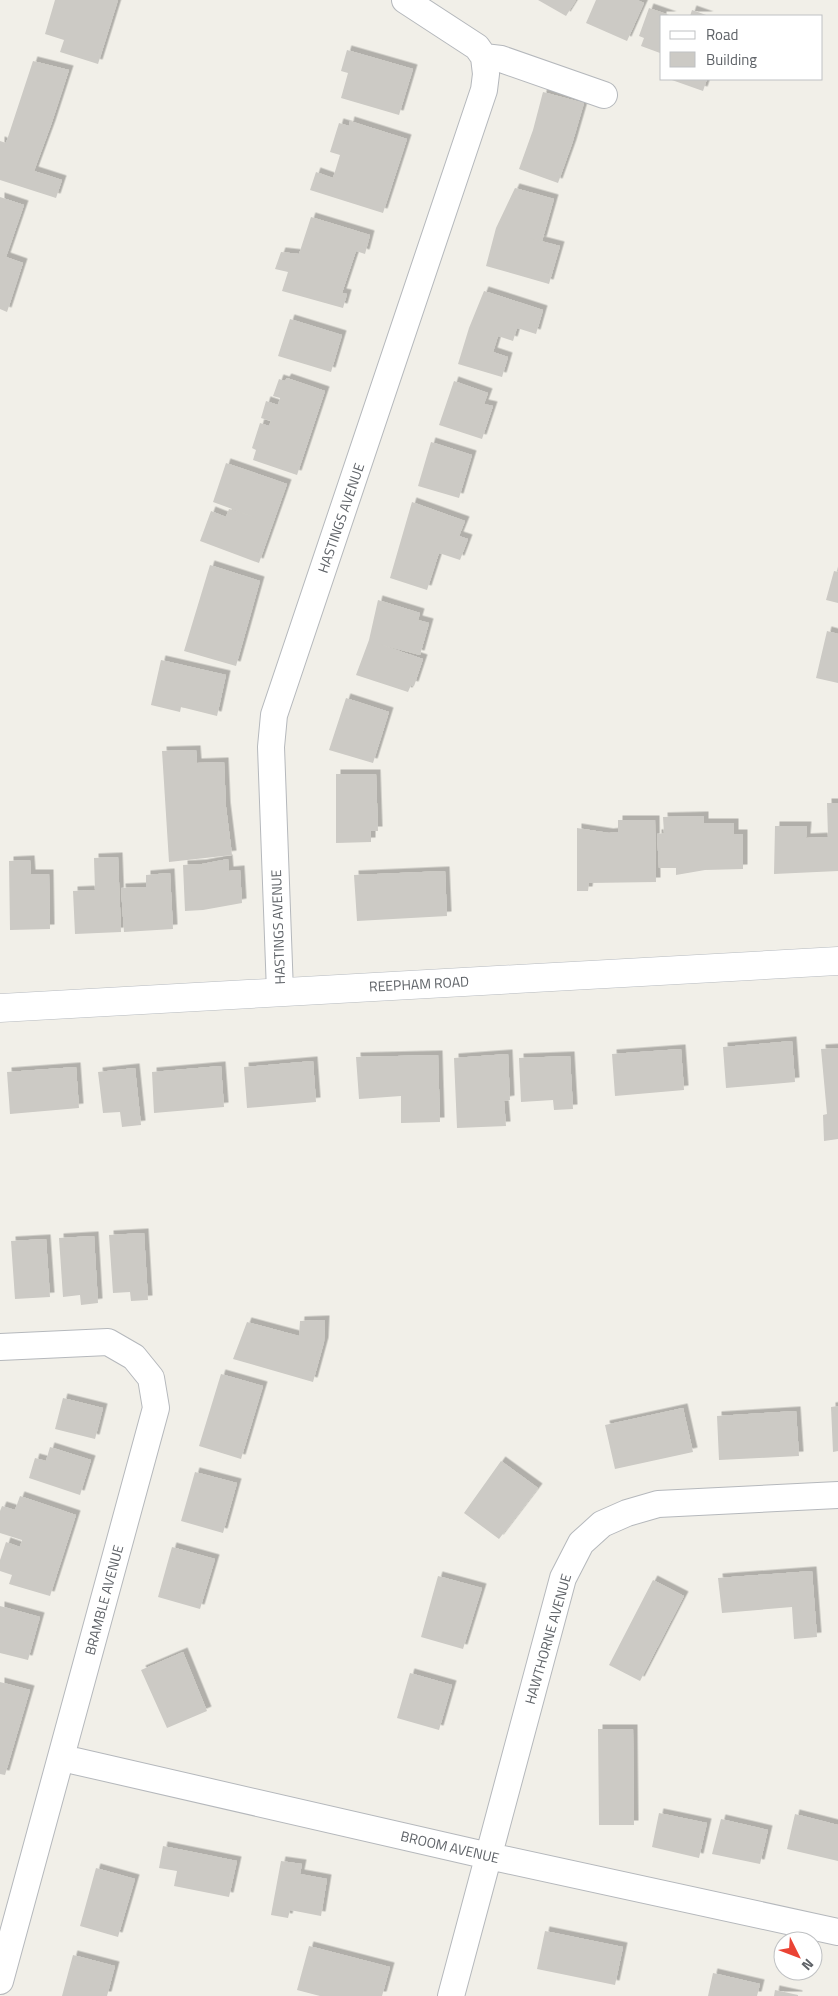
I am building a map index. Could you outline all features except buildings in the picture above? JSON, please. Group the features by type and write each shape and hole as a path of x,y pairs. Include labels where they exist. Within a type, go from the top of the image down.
{"street":[{"path":"405,0 472,44 484,57 501,59 604,94"},
{"name":"HASTINGS AVENUE","path":"280,992 270,747 274,715 484,90 486,74 484,57"},
{"name":"REEPHAM ROAD","path":"0,1008 838,961"},
{"name":"BRAMBLE AVENUE","path":"0,1347 108,1342 134,1357 151,1378 156,1408 0,1981"},
{"name":"HAWTHORNE AVENUE","path":"450,1996 563,1578 581,1544 602,1524 627,1513 658,1504 838,1495"},
{"name":"BROOM AVENUE","path":"62,1758 489,1856 838,1932"}]}
